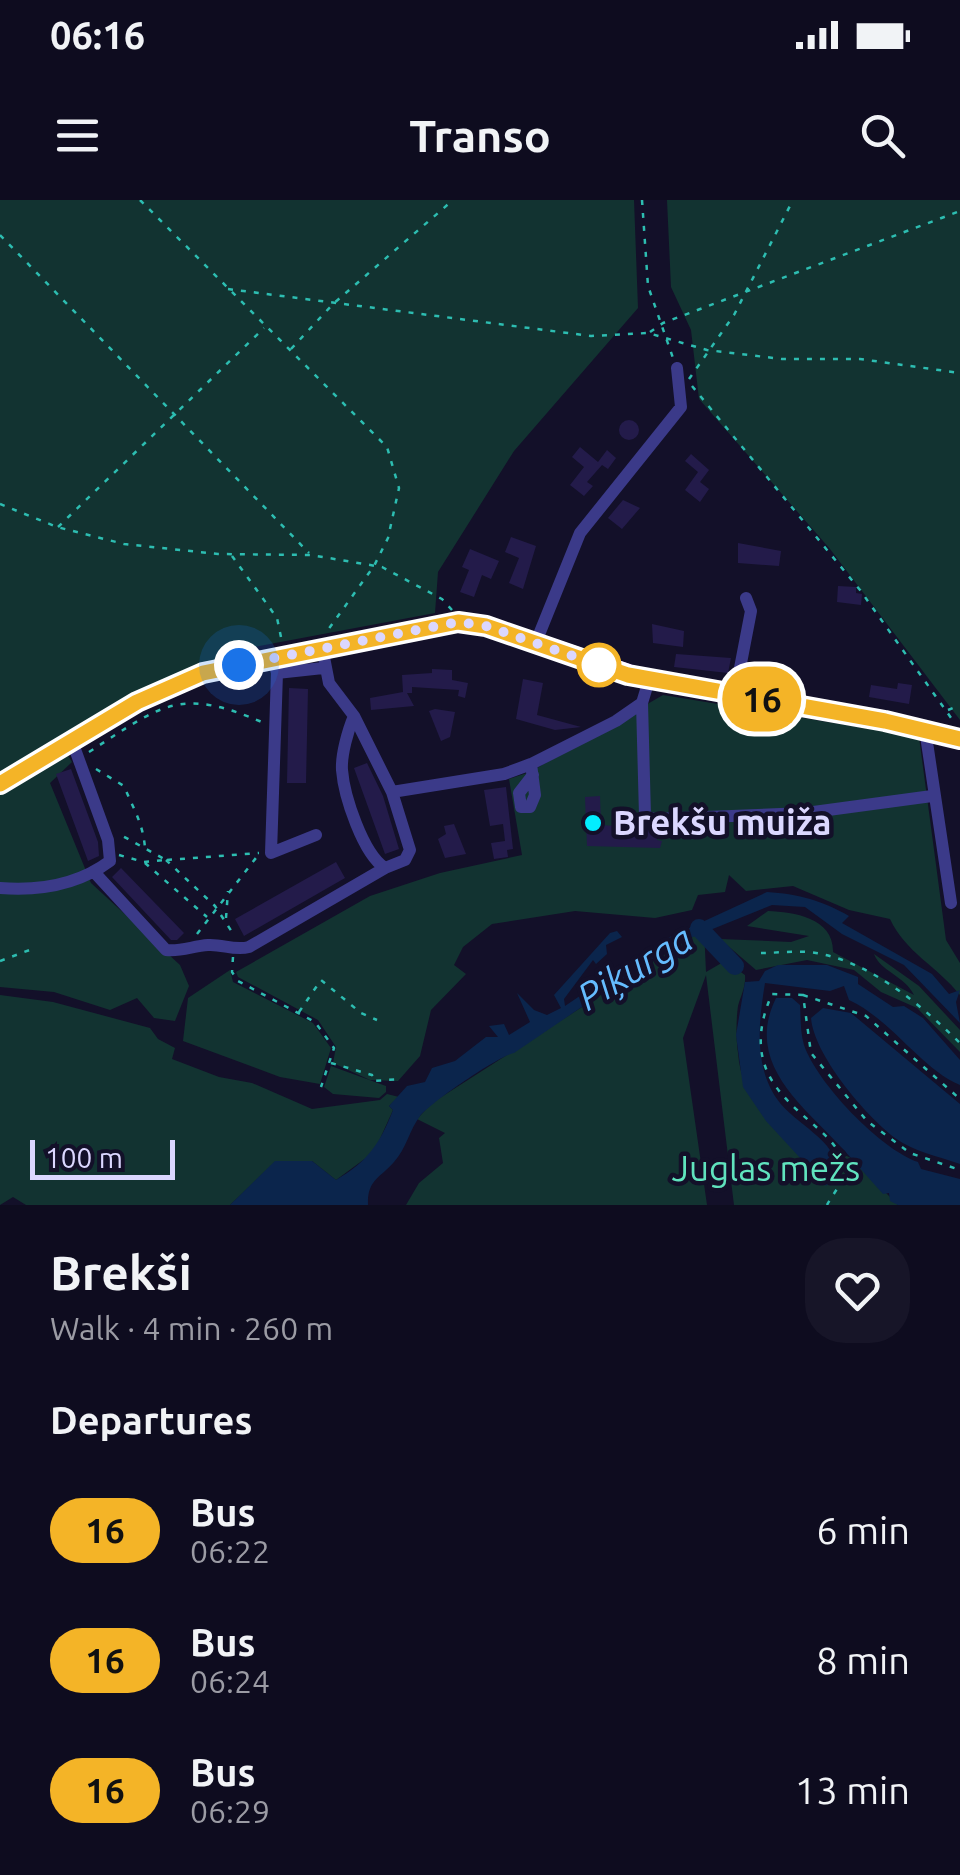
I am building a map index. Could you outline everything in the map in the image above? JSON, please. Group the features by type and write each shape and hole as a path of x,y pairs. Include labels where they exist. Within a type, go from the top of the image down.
{"main road":[{"path":"0,784 137,702 203,673 278,662 322,648 458,622 486,626 650,680 960,735"}],"street":[{"path":"536,642 580,534 681,406 680,375"},
{"path":"735,694 751,611 746,598"},
{"path":"95,873 166,950 210,945 238,950 404,860 410,850 392,792 354,716 323,668 322,648"},
{"path":"316,835 265,853 278,662 323,668"},
{"path":"650,680 642,702 645,816 654,819 806,813 932,796"},
{"path":"392,792 532,770 642,702"},
{"path":"354,716 342,768 362,838 372,860 385,868"},
{"path":"925,730 951,904"},
{"path":"0,888 38,891 95,873 110,861 112,853 72,740"}],"path":[{"path":"140,200 387,447 399,488 388,538 374,566 327,625 322,648"},
{"path":"290,350 333,304 453,200"},
{"path":"642,200 648,286 680,375 694,386 860,590 960,735"},
{"path":"680,375 690,378 746,293 793,200"},
{"path":"228,289 621,338 648,333 663,322 960,212"},
{"path":"0,235 310,555"},
{"path":"57,528 265,327"},
{"path":"648,333 707,350 782,359 860,359 960,373"},
{"path":"0,504 57,528 124,544 231,554 310,555 374,566 442,598 458,622"},
{"path":"231,554 277,618 278,662"},
{"path":"145,848 141,818 133,812 124,786 78,759 114,733 191,701 218,704 274,728"},
{"path":"947,711 960,705"},
{"path":"104,830 110,828 166,860 215,906 238,950 232,972 238,981 316,1022 334,1048 322,1087"},
{"path":"112,853 144,862 265,853"},
{"path":"188,948 215,906 265,853"},
{"path":"144,862 208,917"},
{"path":"226,921 228,890"},
{"path":"0,961 35,948"},
{"path":"762,953 816,953 856,967 921,1006 960,1043"},
{"path":"298,1013 321,980 361,1013 377,1020"},
{"path":"827,1205 844,1170 840,1154 777,1092 766,1064 760,1020 772,994 803,995 866,1016 960,1099"},
{"path":"803,995 810,1053 867,1120 910,1153 960,1170"},
{"path":"330,1063 372,1075 373,1081 400,1079"}],"green space":[{"path":"0,200 634,200 638,308 514,451 438,572 435,613 233,651 119,706 0,779"},
{"path":"667,200 960,200 960,720 830,549 699,399 691,330 671,287"},
{"path":"663,695 919,737 946,940 960,963 960,995 904,941 890,919 849,910 793,886 746,891 729,875 725,892 698,895 692,910 655,918 575,911 492,924 463,947 454,965 466,974 431,1010 420,1056 398,1081 370,1080 333,1063 336,1047 318,1020 238,977 236,972 370,896 440,873 522,855 509,779 530,772"},
{"path":"66,752 72,762 50,783 91,883 180,965 189,986 175,1021 154,1018 137,998 110,1010 54,992 0,987 0,794"},
{"path":"768,911 811,919 827,931 833,952 914,995 874,954 919,986 960,1030 960,1052 917,1008 881,992 854,970 807,960 756,970 720,939 791,942 809,936 747,926"},
{"name":"Juglas mežs","path":"704,929 706,972 725,961 745,975 737,1011 737,1048 749,1093 760,1110 804,1153 839,1174 840,1153 851,1158 898,1205 734,1205 706,975 683,1038 707,1205 406,1205 419,1183 443,1163 439,1138 445,1133 417,1119 432,1103"},
{"path":"230,970 233,982 313,1023 331,1048 320,1084 280,1077 183,1041 188,998"},
{"path":"0,995 53,1002 150,1028 158,1039 175,1048 172,1059 219,1077 252,1083 312,1109 380,1100 387,1094 399,1097 389,1106 393,1110 374,1152 336,1180 312,1161 276,1161 230,1205 26,1205 13,1197 0,1205"},
{"path":"331,1066 386,1086 386,1092 379,1098 333,1094 324,1087"}],"water":[{"name":"Piķurga","path":"767,892 809,899 839,910 849,916 842,923 932,974 949,994 960,990 956,1002 960,1023 904,965 842,934 805,907 772,905 673,945 514,1053 451,1090 420,1116 398,1157 372,1185 368,1205 230,1205 275,1161 312,1161 336,1180 347,1173 377,1142 393,1110 389,1106 407,1086 425,1082 432,1068 455,1061 486,1037 498,1037 489,1026 504,1024 509,1035 530,1022 517,993 534,1010 547,1015 561,1008 554,995 610,933 617,931 622,937 606,945 607,954 596,964 593,960 564,999 565,1006 661,941"},
{"path":"778,965 827,965 858,977 858,984 893,1007 904,1006 923,1018 960,1060 960,1085 932,1067 879,1019 849,1000 844,986 830,991 765,983 760,1040 764,1070 777,1099 831,1151 839,1174 826,1186 766,1121 743,1087 736,1035 745,982 759,981 765,971"},
{"path":"776,998 792,998 800,1005 804,1045 811,1060 852,1113 886,1144 918,1162 921,1169 960,1179 960,1205 898,1205 890,1201 889,1193 883,1194 795,1099 772,1063 767,1043 768,1021"},
{"path":"823,1008 851,1013 960,1104 960,1164 902,1143 856,1100 831,1066 814,1033 811,1018"}],"building":[{"path":"629,420 639,430 629,440 619,430"},
{"path":"580,447 598,462 607,450 616,458 608,469 602,465 587,482 593,486 584,496 570,485 584,467 572,457"},
{"path":"691,454 709,470 700,482 709,489 700,502 685,490 698,472 685,461"},
{"path":"623,500 640,508 622,529 608,518"},
{"path":"511,537 536,546 523,589 509,583 519,558 505,552"},
{"path":"738,543 781,551 779,566 738,563"},
{"path":"470,549 499,561 491,579 482,575 474,597 460,592 469,570 462,567"},
{"path":"838,586 856,587 856,593 862,594 861,605 837,602"},
{"path":"652,624 684,631 683,647 653,643"},
{"path":"676,654 731,658 728,673 674,667"},
{"path":"432,669 452,670 452,680 468,683 465,698 458,696 459,690 412,687 412,693 407,693 414,706 371,710 370,698 403,692 402,675 432,673"},
{"path":"523,679 543,683 537,715 581,727 555,730 516,719"},
{"path":"898,683 912,685 909,704 869,697 871,685 897,689"},
{"path":"289,688 308,689 306,783 287,783"},
{"path":"429,711 455,712 450,737 441,741"},
{"path":"367,763 383,796 399,849 385,854 354,768"},
{"path":"71,769 98,842 99,856 88,861 56,774"},
{"path":"506,787 513,849 507,850 508,857 494,859 491,843 505,841 503,824 490,826 484,790"},
{"name":"Brekšu muiža","path":"600,796 601,825 657,829 657,840 662,841 660,848 587,846 585,797"},
{"path":"454,824 466,854 445,858 438,839 446,834 444,826"},
{"path":"336,862 345,878 244,936 235,919"},
{"path":"121,868 184,933 177,940 171,940 112,877"}],"waterway":[{"name":"Piķurga","path":"699,928 735,966"}],"bus line":[{"name":"16","path":"0,784 137,702 203,673 458,622 486,626 628,675 885,721 960,739"}],"place":[{"name":"Brekšu muiža","path":"593,823"}],"route":[{"path":"239,665 458,622 486,626 599,665"}]}
